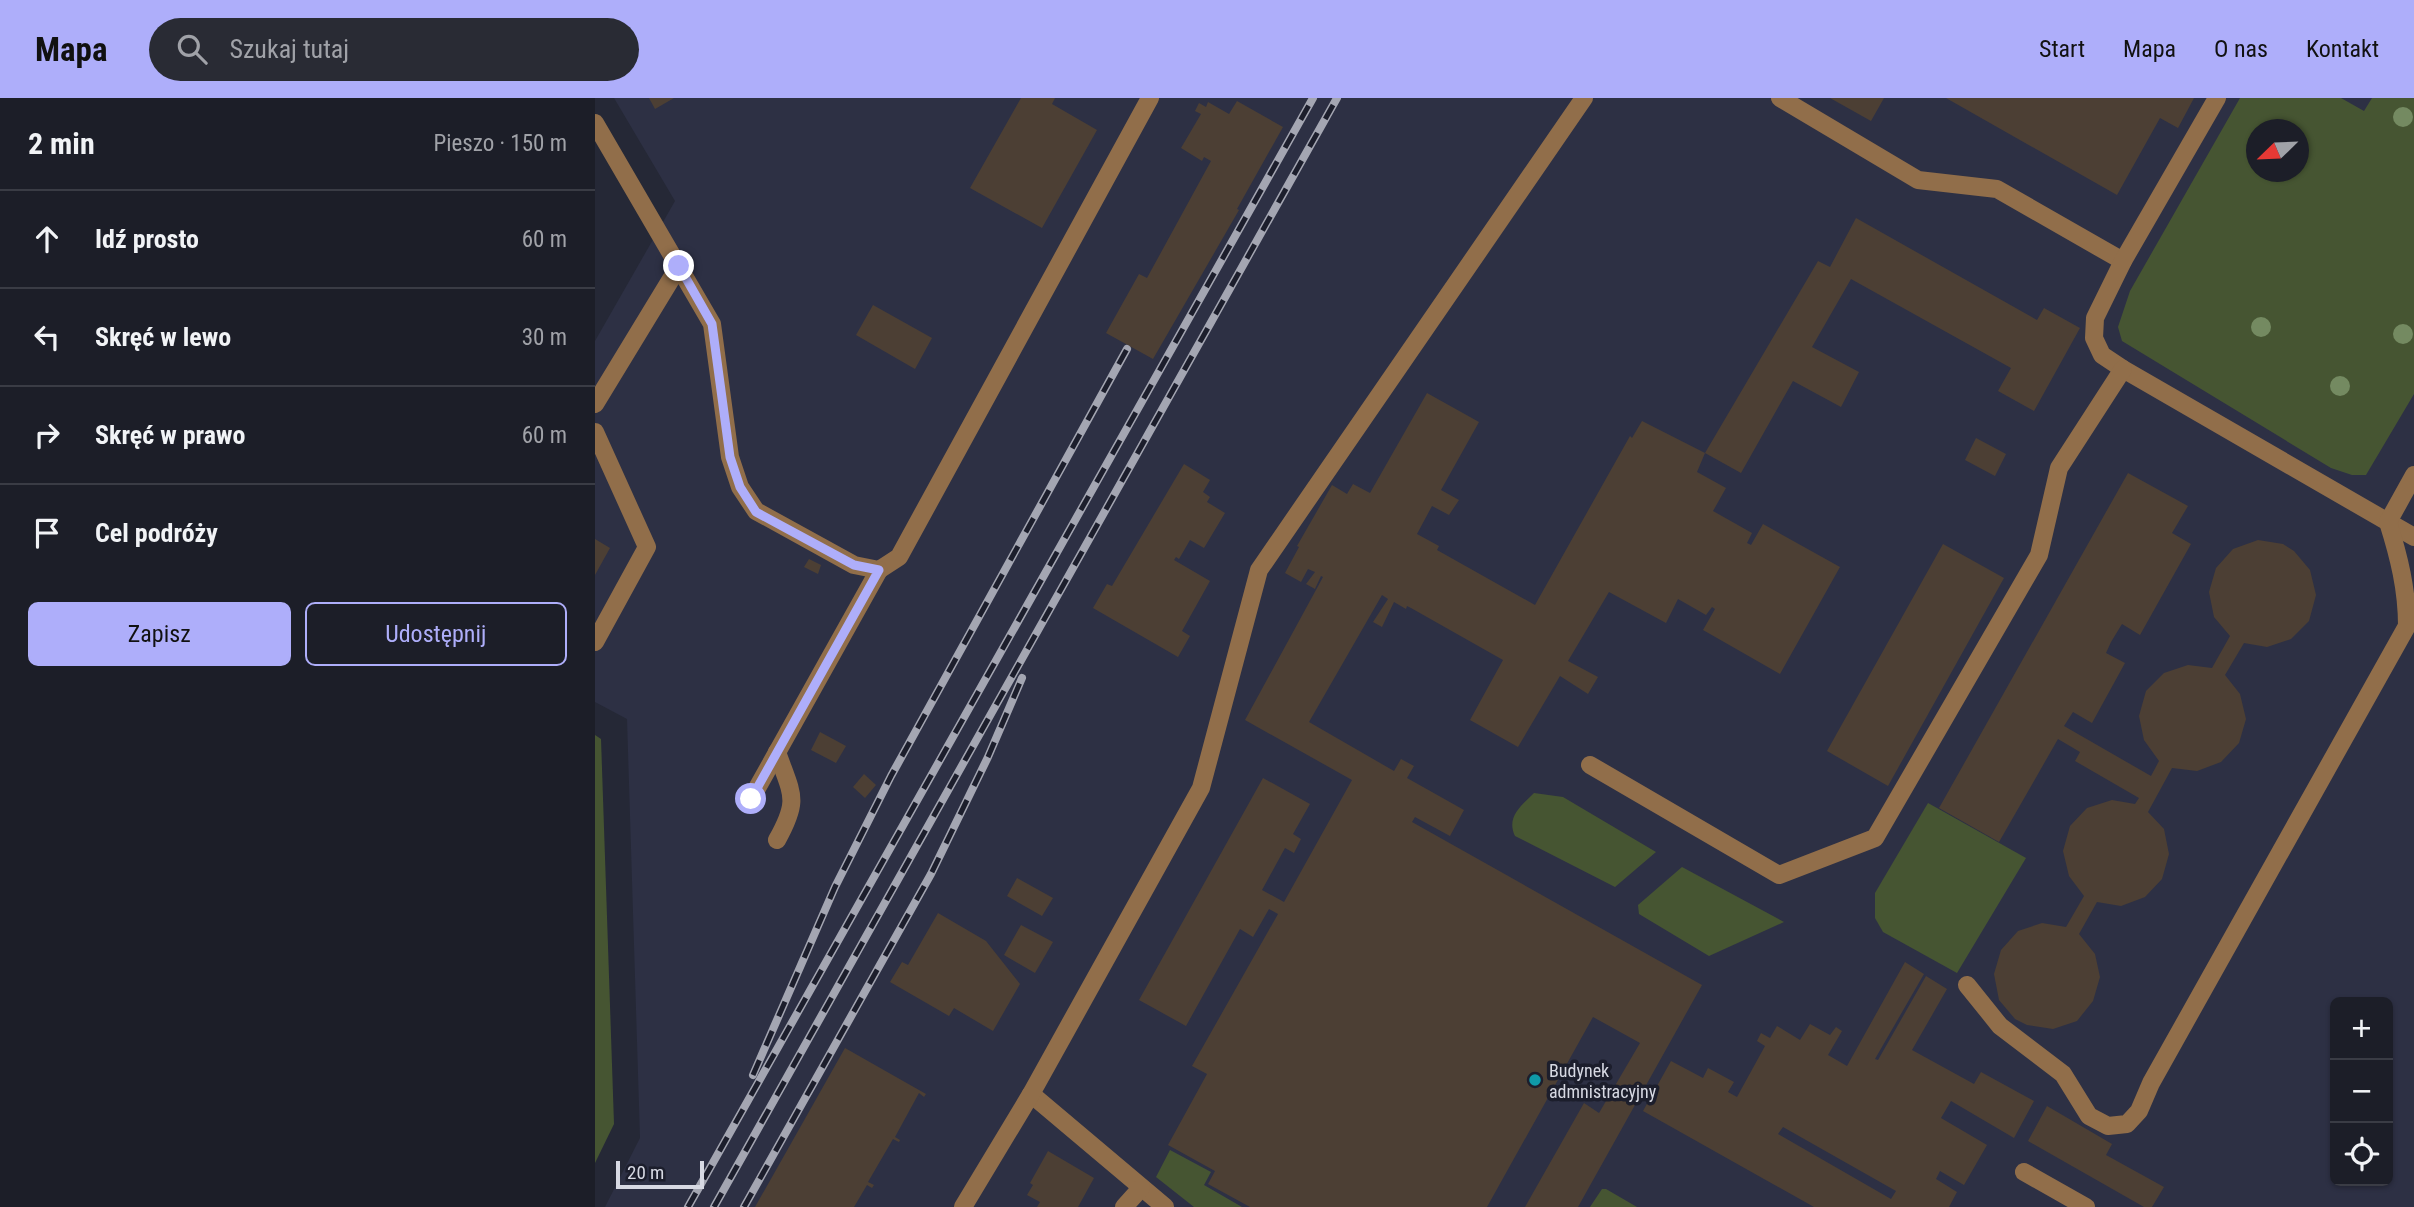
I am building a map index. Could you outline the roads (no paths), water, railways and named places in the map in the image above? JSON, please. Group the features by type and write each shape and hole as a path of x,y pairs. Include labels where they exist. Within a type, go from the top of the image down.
{"street":[{"path":"751,799 879,570 899,557 1150,98"},
{"path":"963,1207 1031,1094 1201,788 1259,570 1584,98"},
{"path":"1780,98 1918,180 1997,189 2123,261"},
{"path":"2217,98 2123,261 2095,318 2094,338 2102,355 2123,369 2414,537"},
{"path":"595,123 712,324 730,457 740,487 756,512 854,565 879,570"},
{"path":"595,404 679,266"},
{"path":"1590,765 1779,875 1875,838 2039,555 2059,468 2123,369"},
{"path":"595,432 647,547 595,642"},
{"path":"1967,985 2000,1026 2063,1074 2089,1116 2108,1126 2127,1124 2139,1111 2157,1071 2407,626 2407,599 2400,560 2388,522 2414,475"},
{"path":"777,752 793,805 777,841"},
{"path":"1031,1094 1165,1207"},
{"path":"2024,1172 2086,1207"},
{"path":"1124,1207 1136,1184"}],"railway":[{"path":"688,1207 1313,98"},
{"path":"714,1207 1337,98"},
{"path":"753,1075 835,887 891,776 1127,349"},
{"path":"744,1207 931,874 988,757 1022,678"}],"place":[{"name":"Budynek admnistracyjny","path":"1535,1080"}]}
